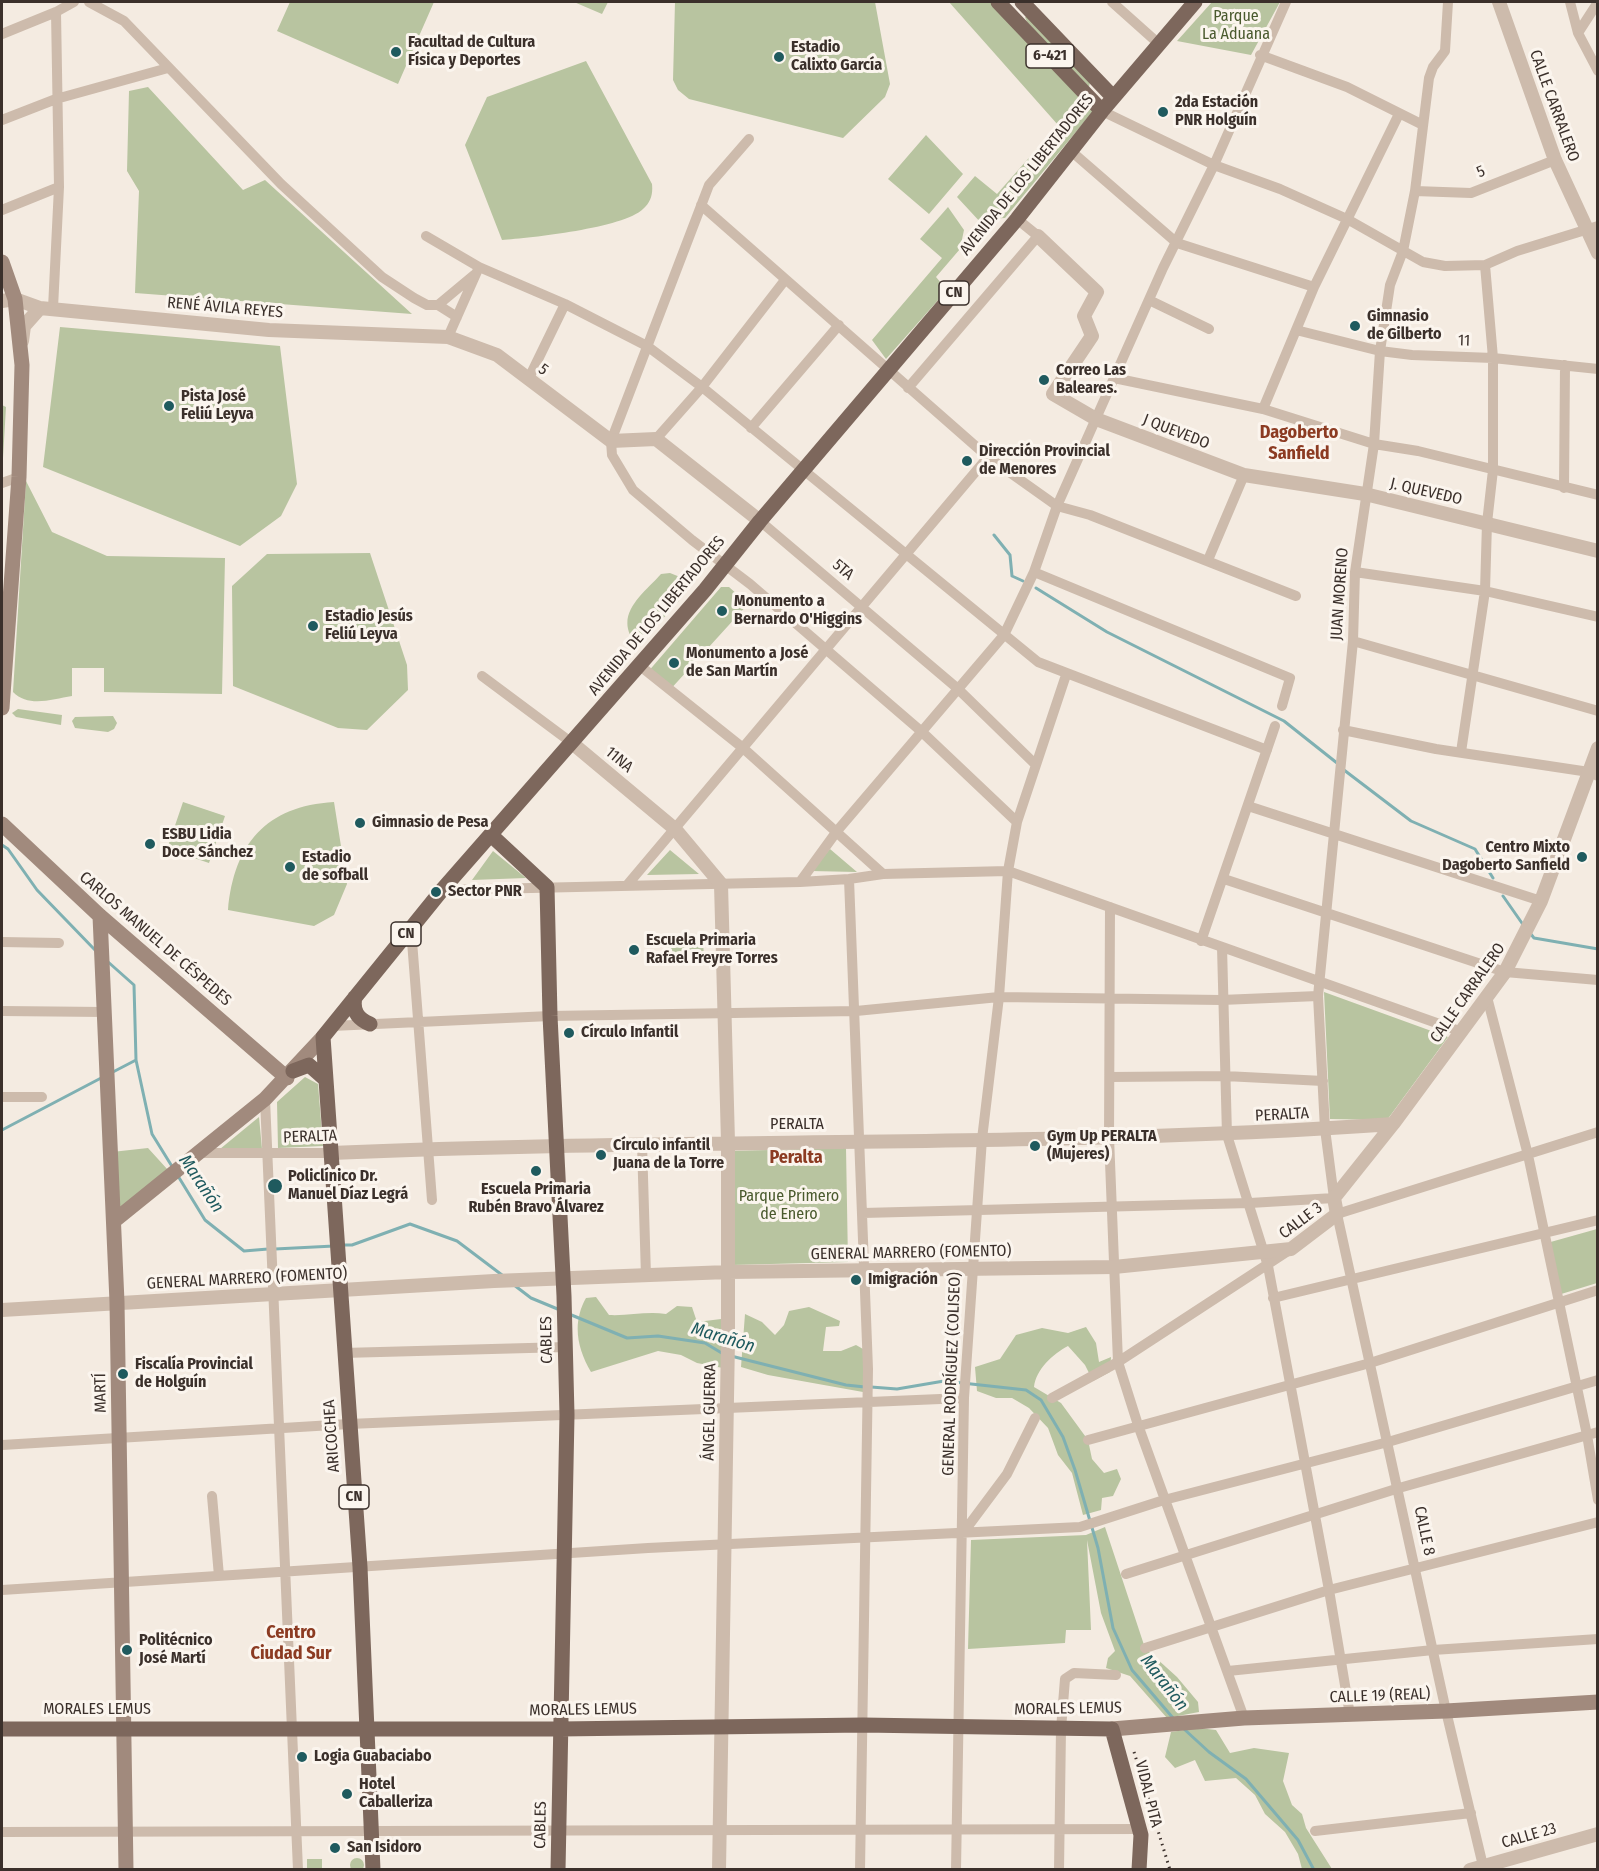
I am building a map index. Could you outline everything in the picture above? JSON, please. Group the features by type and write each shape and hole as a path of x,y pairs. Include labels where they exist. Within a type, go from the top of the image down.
{"main road":[{"name":"6-421","path":"998,2 1102,111"},
{"name":"6-421","path":"1022,2 1113,98"},
{"name":"AVENIDA DE LOS LIBERTADORES","path":"114,1221 194,1158 265,1099 290,1075 442,890 639,666 889,371 1017,219 1102,111 1195,2"},
{"path":"2,262 8,300 22,349 18,477 6,593 2,708"},
{"name":"CARLOS MANUEL DE CÉSPEDES","path":"2,824 124,937 290,1075"},
{"path":"491,835 547,887"},
{"name":"CABLES","path":"547,887 550,1016 564,1296 567,1415 558,1869"},
{"name":"MARTÍ","path":"100,916 117,1302 126,1728 126,1869"},
{"path":"101,941 124,937"},
{"path":"355,997 355,1012 370,1024"},
{"name":"ARICOCHEA","path":"328,1031 326,1080 360,1567 373,1869"},
{"path":"290,1075 309,1065 326,1080"},
{"name":"CALLE 19 (REAL)","path":"1164,1723 1446,1711 1598,1701"},
{"name":"MORALES LEMUS","path":"2,1729 560,1730 863,1725 1112,1729 1164,1723"},
{"name":"VIDAL PITA","path":"1112,1729 1139,1829 1139,1869"}],"street":[{"path":"2,34 56,12 74,2"},
{"path":"89,2 124,21 280,184 382,277 421,301 438,305 458,317"},
{"path":"1112,2 1159,44"},
{"path":"800,882 837,831 1004,635 1034,572 1057,506 1114,378 1214,165 1260,54 1286,2"},
{"name":"JUAN MORENO","path":"1334,1198 1325,1129 1318,996 1353,641 1355,572 1374,444 1380,351 1390,285 1403,251 1415,191 1429,78 1433,67 1445,51 1448,2"},
{"name":"CALLE CARRALERO","path":"1499,2 1555,160 1592,228 1598,253"},
{"path":"1570,2 1578,33 1598,71"},
{"path":"1578,33 1598,2"},
{"path":"22,349 24,326 47,308 59,187 56,12"},
{"path":"1260,54 1347,87 1423,125"},
{"path":"2,120 56,99 168,68"},
{"path":"1102,111 1214,165 1280,189 1347,219 1423,262 1445,266 1485,266 1517,251 1592,228"},
{"path":"1263,409 1314,287 1399,114"},
{"path":"749,140 709,185 611,441 612,455 633,490 825,648 922,732 1017,822"},
{"path":"1071,151 1177,243 1314,287"},
{"name":"5","path":"1415,191 1471,193 1555,160"},
{"path":"2,210 59,187"},
{"path":"701,205 988,457 1057,506 1208,560 1296,596"},
{"path":"908,388 1038,236 1017,219"},
{"path":"426,236 478,270 565,304 647,346 702,387 1038,662 1066,675 1267,750"},
{"name":"J QUEVEDO","path":"1038,236 1096,292 1084,316 1092,336 1053,394 1096,419 1244,475"},
{"path":"1461,752 1485,591 1487,524 1493,470 1493,358 1485,266"},
{"path":"438,305 478,270"},
{"path":"448,337 478,270"},
{"path":"611,441 656,439 702,387 786,280"},
{"name":"RENÉ ÁVILA REYES","path":"8,300 47,308 269,330 448,337"},
{"path":"1149,300 1209,329"},
{"path":"528,380 565,304"},
{"path":"752,428 838,325"},
{"name":"11","path":"1296,330 1380,351 1412,356 1493,358 1598,369"},
{"name":"5","path":"448,337 497,356 611,441"},
{"path":"1564,488 1565,365"},
{"path":"1114,378 1263,409 1374,444 1418,452 1598,495"},
{"name":"5TA","path":"656,439 760,521 957,688 1035,764"},
{"path":"628,884 988,457"},
{"path":"1208,560 1244,475"},
{"name":"J. QUEVEDO","path":"1244,475 1365,495 1598,551"},
{"path":"2,483 18,477"},
{"path":"1034,572 1290,678 1282,706"},
{"path":"1355,572 1485,591 1598,617"},
{"path":"1353,641 1598,711"},
{"path":"639,666 743,748 883,874"},
{"name":"GENERAL RODRÍGUEZ (COLISEO)","path":"956,1869 964,1398 971,1268 982,1139 999,997 1008,871 1017,822 1066,675"},
{"name":"11NA","path":"482,676 572,743 675,829 720,884"},
{"path":"1202,941 1275,726"},
{"path":"1343,730 1593,774"},
{"name":"CALLE CARRALERO","path":"1334,1198 1393,1124 1505,972 1523,941 1541,901 1593,774 1598,748"},
{"path":"1248,806 1541,901"},
{"path":"442,890 628,884 800,882 883,874 1008,871 1462,1032"},
{"path":"849,879 856,1011 868,1369 860,1869"},
{"path":"1224,879 1327,915 1505,972 1598,980"},
{"name":"ÁNGEL GUERRA","path":"719,1869 728,1362 728,1142 720,884"},
{"path":"1110,907 1109,1137 1118,1362 1164,1500 1213,1626 1244,1718"},
{"path":"411,928 432,1200"},
{"path":"2,942 59,943"},
{"path":"1222,947 1221,1000 1227,1135 1268,1266 1350,1715"},
{"path":"328,1031 370,1024 550,1016 856,1011 999,997 1221,1000 1318,996"},
{"path":"1487,997 1528,1155 1542,1233 1576,1387 1592,1433 1598,1500"},
{"path":"2,1011 104,1011"},
{"path":"1111,1077 1225,1076 1323,1081"},
{"path":"2,1097 42,1097"},
{"path":"265,1099 283,1572 293,1729 298,1869"},
{"name":"PERALTA","path":"194,1158 428,1148 1227,1135 1393,1124"},
{"name":"CALLE 3","path":"1052,1398 1118,1362 1268,1266 1337,1214 1598,1132"},
{"path":"642,1144 646,1276"},
{"path":"863,1213 1250,1203 1334,1198"},
{"name":"CALLE 8","path":"1334,1198 1446,1711 1471,1813 1479,1868"},
{"path":"1273,1298 1598,1220"},
{"name":"GENERAL MARRERO (FOMENTO)","path":"2,1310 117,1302 272,1296 495,1281 728,1272 1114,1267 1291,1249"},
{"path":"1088,1440 1370,1363 1598,1290"},
{"path":"344,1353 566,1347"},
{"path":"2,1590 566,1553 1080,1527 1164,1500 1388,1442 1598,1380"},
{"path":"2,1445 349,1424 964,1398"},
{"path":"962,1534 1007,1474 1035,1418"},
{"path":"1126,1574 1399,1488 1592,1433"},
{"path":"212,1497 219,1576"},
{"path":"1145,1648 1329,1590 1598,1522"},
{"path":"1228,1671 1433,1650 1598,1639"},
{"path":"1059,1869 1061,1729 1065,1679 1069,1674 1116,1675"},
{"path":"1315,1831 1471,1813"},
{"path":"2,1832 1139,1829"},
{"name":"CALLE 23","path":"1479,1868 1598,1834"}],"green space":[{"path":"290,2 434,2 398,84 277,31"},
{"path":"574,2 608,2 602,14"},
{"name":"Estadio Calixto García","path":"675,2 875,2 890,84 885,97 843,138 689,99 678,90 673,80"},
{"path":"949,2 992,2 1094,110 1005,218 986,219 982,224 957,197 975,176 997,194 1058,125"},
{"name":"Parque La Aduana","path":"1212,2 1280,2 1251,55 1177,41"},
{"path":"1031,16 1090,82 1089,87 1027,22 1025,17"},
{"path":"586,61 652,184 650,201 633,216 617,222 576,231 502,240 465,145 487,97"},
{"path":"148,87 243,190 265,180 412,314 135,293 139,191 127,171 129,91"},
{"path":"926,135 963,174 929,214 888,179"},
{"path":"948,207 964,230 960,249 936,277 947,290 886,359 872,340 942,258 920,239"},
{"name":"Pista José Feliú Leyva","path":"60,327 280,346 297,484 281,516 240,546 43,467"},
{"path":"2,405 6,407 2,475"},
{"path":"26,481 52,532 107,556 225,558 222,694 104,692 104,668 72,668 72,696 33,701 19,697 13,692"},
{"name":"Estadio Jesús Feliú Leyva","path":"370,553 407,665 408,690 367,730 338,728 233,686 232,586 267,554"},
{"path":"670,573 680,577 686,593 649,634 630,635 628,617 635,602 661,574"},
{"path":"721,587 729,587 748,604 668,692 647,673"},
{"path":"18,709 62,715 61,725 16,717 12,713"},
{"path":"113,716 117,723 114,729 108,732 75,728 72,721 75,717"},
{"path":"183,802 225,816 209,863 167,849"},
{"name":"Estadio de sofball","path":"334,802 347,884 334,915 314,926 228,910 231,887 238,866 246,848 258,833 272,821 290,811 310,805"},
{"path":"830,849 857,872 811,871"},
{"path":"670,850 699,874 647,875"},
{"path":"493,851 526,878 472,880"},
{"path":"703,939 704,959 665,961 665,941"},
{"path":"1324,992 1448,1037 1387,1120 1330,1119"},
{"path":"305,1077 318,1084 323,1146 278,1148 277,1102"},
{"path":"259,1117 262,1149 220,1149"},
{"path":"148,1148 168,1170 118,1211 112,1152"},
{"name":"Parque Primero de Enero","path":"846,1148 848,1262 732,1265 730,1151"},
{"path":"1597,1229 1597,1283 1558,1295 1547,1243"},
{"path":"596,1297 609,1315 666,1314 677,1306 692,1307 697,1322 721,1319 723,1368 697,1363 681,1355 658,1351 591,1372 582,1354 578,1326 586,1298"},
{"path":"809,1307 840,1321 839,1326 826,1327 823,1351 841,1351 856,1345 863,1349 863,1392 768,1375 741,1367 745,1314 762,1322 775,1335 784,1325 789,1311"},
{"path":"1086,1327 1096,1343 1099,1362 1111,1357 1110,1372 1093,1381 1085,1365 1068,1346 1046,1363 1035,1380 1034,1387 1061,1403 1088,1440 1092,1459 1104,1473 1117,1469 1121,1479 1113,1496 1102,1498 1101,1510 1083,1515 1072,1473 1058,1455 1048,1428 1029,1408 1012,1398 996,1398 977,1391 975,1367 1000,1359 1016,1335 1042,1328 1068,1333"},
{"path":"1105,1527 1145,1648 1177,1677 1198,1702 1199,1712 1167,1718 1130,1676 1106,1668 1108,1658 1115,1651 1101,1613 1087,1540 1091,1630 1066,1630 1065,1643 968,1649 971,1540 1086,1535"},
{"path":"1199,1728 1216,1730 1230,1753 1254,1748 1289,1753 1283,1781 1292,1805 1302,1814 1306,1828 1332,1869 1302,1869 1298,1854 1285,1832 1265,1814 1255,1795 1236,1778 1205,1781 1195,1760 1175,1768 1165,1757 1171,1732"},
{"path":"357,1858 362,1860 364,1865 362,1870 357,1872 352,1870 350,1865 352,1860"},
{"path":"307,1859 322,1859 322,1869 307,1869"}],"waterway":[{"path":"994,535 1010,555 1012,576 1023,581"},
{"path":"1036,588 1107,632 1284,721 1337,763"},
{"path":"1344,770 1411,821 1475,849 1493,878"},
{"path":"2,845 8,849 37,890 95,950"},
{"path":"1503,896 1524,926"},
{"path":"1530,933 1534,938 1598,949"},
{"name":"Marañón","path":"107,961 134,985 136,1060 152,1134 173,1168"},
{"name":"Marañón","path":"111,1073 136,1060"},
{"name":"Marañón","path":"2,1130 103,1077"},
{"name":"Marañón","path":"178,1176 205,1220 244,1251 268,1249"},
{"name":"Marañón","path":"344,1245 352,1245 410,1224 457,1241 502,1275"},
{"name":"Marañón","path":"275,1249 334,1246"},
{"name":"Marañón","path":"514,1285 531,1298 560,1310"},
{"name":"Marañón","path":"569,1314 627,1338 658,1336 705,1343 725,1355"},
{"name":"Marañón","path":"731,1356 846,1385 865,1387"},
{"name":"Marañón","path":"871,1387 897,1389 944,1381 1026,1390 1041,1400 1063,1437 1075,1470 1098,1548 1113,1628 1132,1670 1173,1718"},
{"name":"Marañón","path":"1184,1729 1209,1752 1246,1779 1298,1840 1314,1870"}],"railway":[{"path":"1134,1752 1170,1870"}],"place":[{"name":"Facultad de Cultura Física y Deportes","path":"396,52"},
{"name":"Estadio Calixto García","path":"779,57"},
{"name":"2da Estación PNR Holguín","path":"1163,112"},
{"name":"Gimnasio de Gilberto","path":"1355,326"},
{"name":"Correo Las Baleares.","path":"1044,380"},
{"name":"Pista José Feliú Leyva","path":"169,406"},
{"name":"Dirección Provincial de Menores","path":"967,461"},
{"name":"Monumento a Bernardo O'Higgins","path":"722,611"},
{"name":"Estadio Jesús Feliú Leyva","path":"313,626"},
{"name":"Monumento a José de San Martín","path":"674,663"},
{"name":"Gimnasio de Pesa","path":"360,823"},
{"name":"ESBU Lidia Doce Sánchez","path":"150,844"},
{"name":"Centro Mixto Dagoberto Sanfield","path":"1582,857"},
{"name":"Estadio de sofball","path":"290,867"},
{"name":"Sector PNR","path":"436,892"},
{"name":"Escuela Primaria Rafael Freyre Torres","path":"634,950"},
{"name":"Círculo Infantil","path":"569,1033"},
{"name":"Gym Up PERALTA (Mujeres)","path":"1035,1146"},
{"name":"Círculo infantil Juana de la Torre","path":"601,1155"},
{"name":"Escuela Primaria Rubén Bravo Álvarez","path":"536,1171"},
{"name":"Policlínico Dr. Manuel Díaz Legrá","path":"275,1186"},
{"name":"Imigración","path":"856,1280"},
{"name":"Fiscalía Provincial de Holguín","path":"123,1374"},
{"name":"Politécnico José Martí","path":"127,1650"},
{"name":"Logia Guabaciabo","path":"302,1757"},
{"name":"Hotel Caballeriza","path":"347,1794"},
{"name":"San Isidoro","path":"335,1848"}],"district":[{"name":"Dagoberto Sanfield","path":"1299,443"},
{"name":"Peralta","path":"796,1158"},
{"name":"Centro Ciudad Sur","path":"291,1643"}]}
